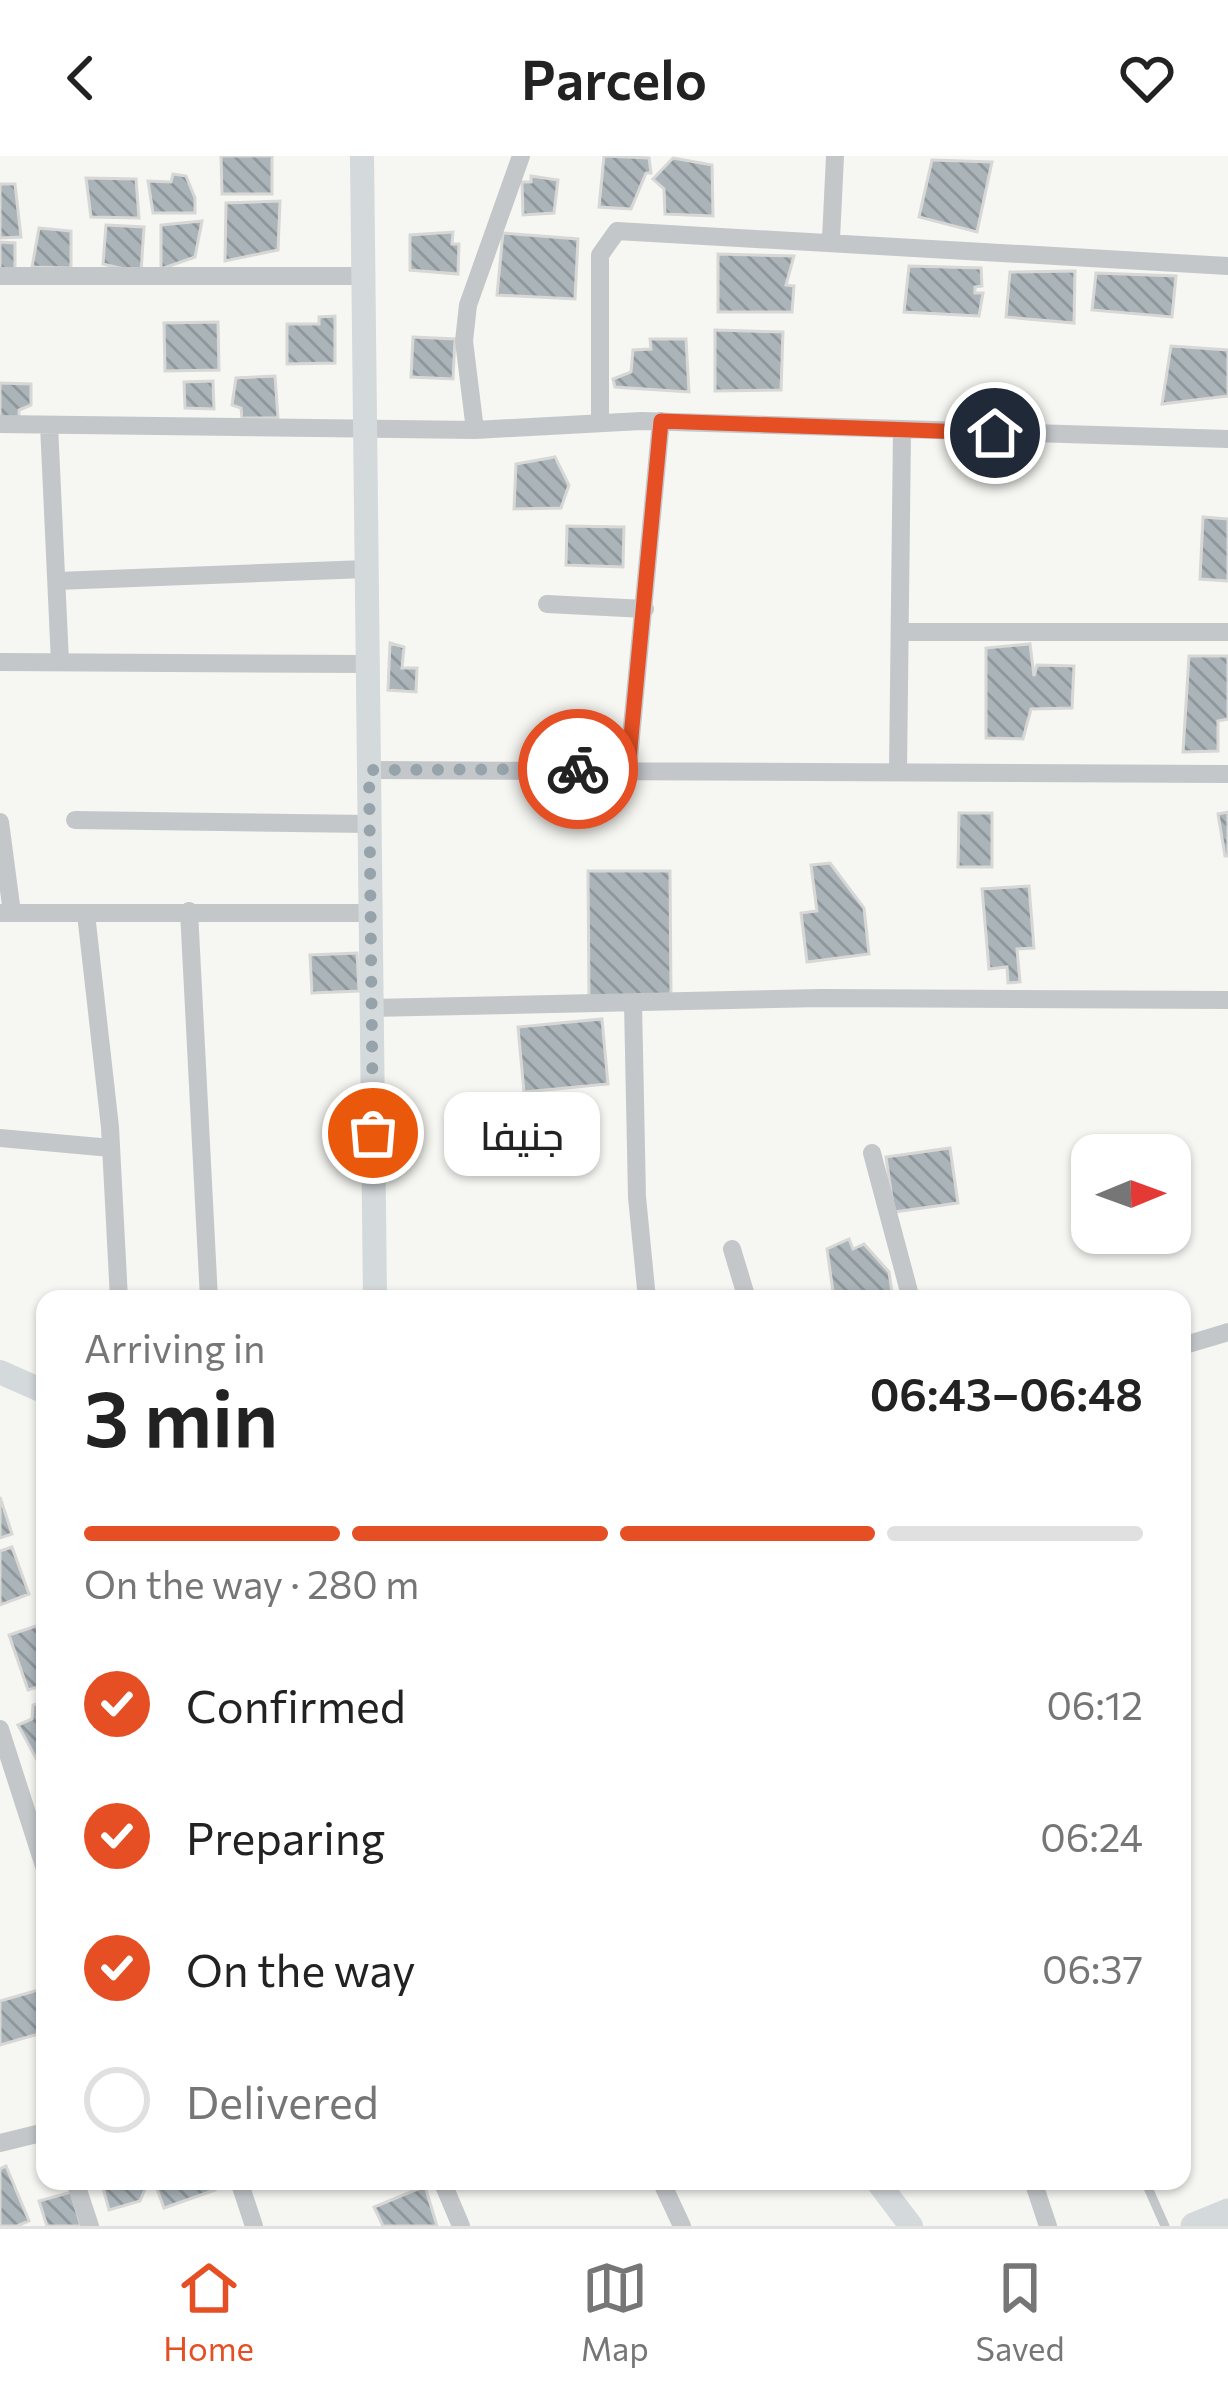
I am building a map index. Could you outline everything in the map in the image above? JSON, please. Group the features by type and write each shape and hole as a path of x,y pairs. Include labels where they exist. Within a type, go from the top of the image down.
{"main road":[{"path":"1194,2226 1228,2212"}],"street":[{"path":"362,156 375,1290"},
{"path":"476,430 464,341 468,305 520,156"},
{"path":"831,239 836,156"},
{"path":"600,421 599,267 602,246 612,233 831,239 1228,266"},
{"path":"0,276 363,276"},
{"path":"628,769 661,421"},
{"path":"0,424 476,430 661,421 1228,439"},
{"path":"49,425 60,662"},
{"path":"898,771 902,431"},
{"path":"57,581 366,569"},
{"path":"547,604 645,609"},
{"path":"902,632 1228,632"},
{"path":"0,662 368,664"},
{"path":"369,770 1228,774"},
{"path":"75,820 369,824"},
{"path":"0,822 6,914 370,913"},
{"path":"189,910 209,1290"},
{"path":"86,914 111,1148 119,1290"},
{"path":"371,1009 822,998 1228,1000"},
{"path":"633,1004 637,1197 646,1290"},
{"path":"0,1138 111,1148"},
{"path":"872,1153 909,1290"},
{"path":"732,1249 744,1290"},
{"path":"1191,1343 1228,1332"},
{"path":"0,1372 36,1388"},
{"path":"1,1733 36,1841"},
{"path":"0,2144 36,2134"},
{"path":"78,2190 90,2226"},
{"path":"242,2190 254,2226"},
{"path":"446,2190 461,2226"},
{"path":"665,2190 682,2226"},
{"path":"885,2190 911,2226"},
{"path":"1036,2190 1048,2226"}],"lane":[{"path":"1149,2190 1165,2226"}],"building":[{"path":"221,156 272,156 272,194 222,194"},
{"path":"604,156 649,158 651,173 646,173 631,209 599,207"},
{"path":"673,158 712,165 713,216 665,214 664,189 653,179"},
{"path":"932,160 992,162 977,232 919,217"},
{"path":"173,174 186,176 195,213 153,213 148,181 171,182"},
{"path":"531,176 558,180 554,213 523,215 522,182 531,182"},
{"path":"86,178 136,179 139,218 91,217"},
{"path":"0,184 15,184 21,237 0,238"},
{"path":"280,201 278,250 225,261 226,203"},
{"path":"202,221 195,257 161,269 161,225"},
{"path":"106,225 144,227 141,273 103,264"},
{"path":"39,228 71,231 71,268 32,267"},
{"path":"453,232 452,244 459,244 458,274 410,270 410,235"},
{"path":"503,233 578,239 575,299 497,295"},
{"path":"0,242 15,243 15,274 0,273"},
{"path":"718,254 794,256 786,285 794,286 792,312 718,312"},
{"path":"909,266 981,268 982,286 975,287 975,293 983,293 979,316 904,312"},
{"path":"1075,271 1074,323 1006,317 1010,272"},
{"path":"1096,273 1176,276 1172,317 1092,310"},
{"path":"335,316 335,363 287,364 287,324 319,324 319,317"},
{"path":"218,322 219,370 165,371 164,323"},
{"path":"715,330 783,332 781,390 715,391"},
{"path":"413,337 455,339 453,379 411,377"},
{"path":"650,339 686,339 689,392 615,387 613,379 631,372 633,350 651,349"},
{"path":"1171,346 1228,350 1228,396 1162,404"},
{"path":"275,376 278,418 242,418 241,408 232,405 236,378"},
{"path":"213,381 214,409 185,408 184,382"},
{"path":"0,383 31,384 31,405 19,410 19,419 0,418"},
{"path":"555,457 569,485 561,508 514,509 516,464"},
{"path":"1203,517 1228,519 1228,581 1200,579"},
{"path":"567,526 624,527 623,567 566,565"},
{"path":"390,643 404,647 402,668 417,668 416,692 388,690"},
{"path":"1030,644 1034,676 1037,665 1074,666 1072,708 1031,709 1023,739 986,738 986,648"},
{"path":"1189,656 1228,656 1228,719 1218,721 1218,751 1183,752"},
{"path":"1228,812 1228,856 1225,856 1218,814"},
{"path":"959,813 992,813 992,867 958,867"},
{"path":"830,863 864,908 869,954 807,962 801,913 817,911 811,865"},
{"path":"588,871 670,871 671,995 589,996"},
{"path":"1029,886 1034,948 1017,949 1020,982 1008,983 1007,967 989,969 982,889"},
{"path":"357,953 359,991 312,993 310,955"},
{"path":"602,1019 608,1084 524,1092 518,1027"},
{"path":"950,1148 958,1203 894,1212 886,1157"},
{"path":"849,1239 853,1249 864,1244 889,1272 892,1290 833,1290 827,1249"},
{"path":"0,1497 12,1534 0,1538"},
{"path":"12,1547 29,1594 0,1605 0,1551"},
{"path":"36,1626 36,1688 28,1690 9,1635"},
{"path":"33,1705 36,1758 18,1725 32,1719"},
{"path":"36,1991 36,2035 0,2045 0,2001"},
{"path":"6,2166 29,2221 17,2226 0,2226 0,2169"},
{"path":"103,2190 145,2190 140,2201 109,2210"},
{"path":"157,2190 215,2190 164,2208"},
{"path":"426,2190 437,2226 383,2226 374,2207"},
{"path":"71,2192 81,2226 47,2226 39,2201"}],"way so far":[{"path":"373,1133 369,770 578,769"}],"place":[{"name":"جنيفا","path":"373,1133"}],"route":[{"path":"578,769 628,769 661,421 995,433"}]}
